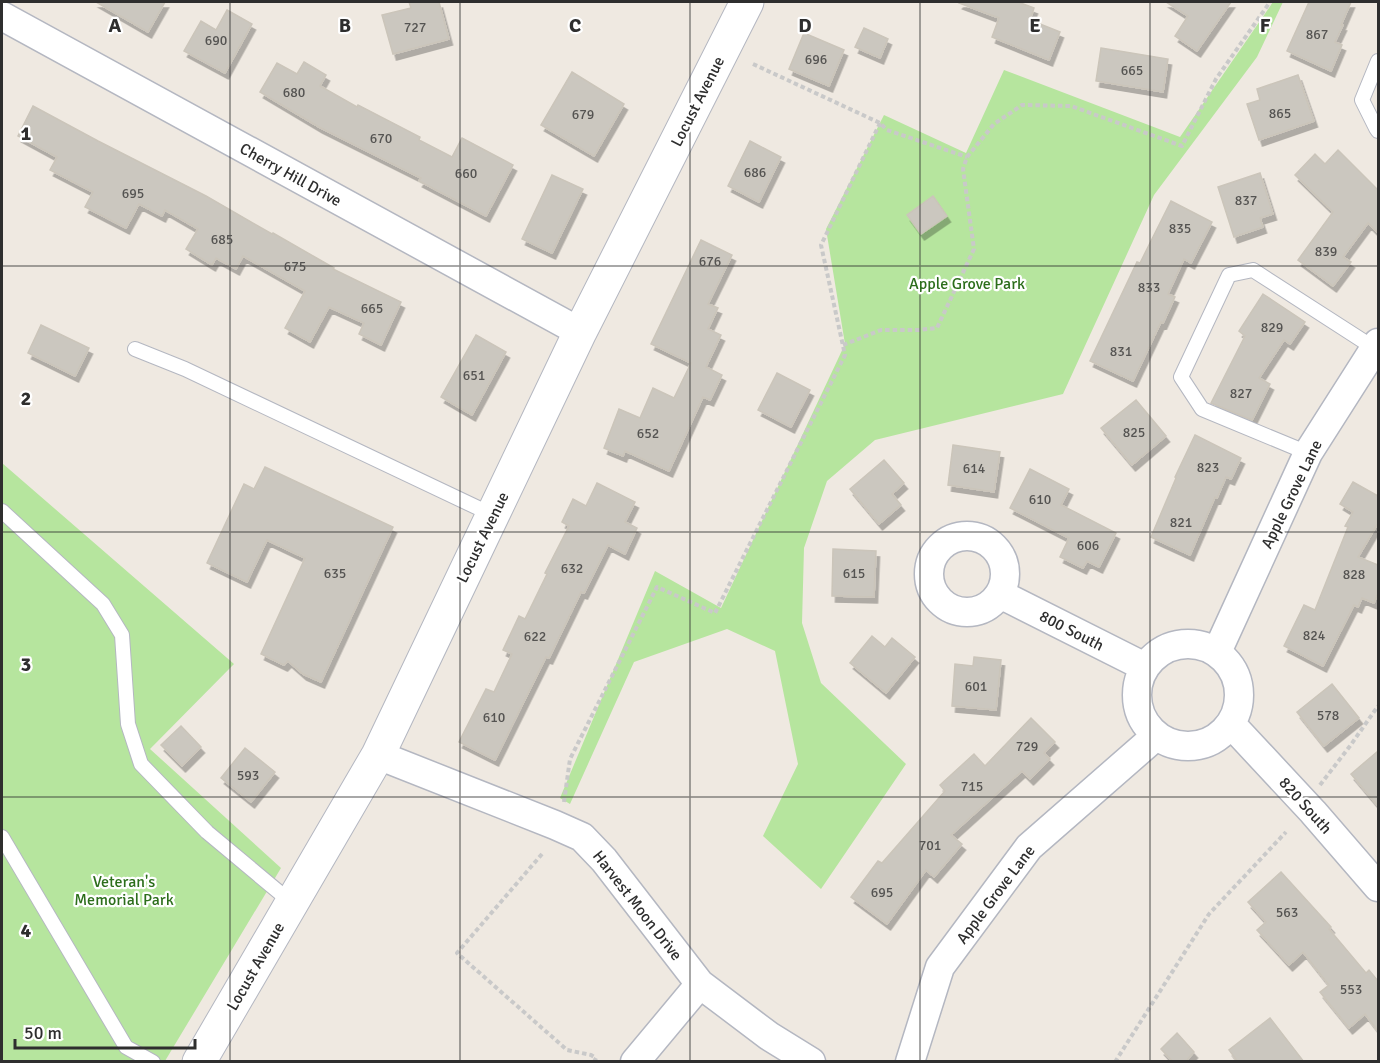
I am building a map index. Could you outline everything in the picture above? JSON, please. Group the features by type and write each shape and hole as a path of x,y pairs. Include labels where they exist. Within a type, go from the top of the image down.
{"street":[{"name":"Locust Avenue","path":"199,1062 378,755 580,332 747,2"},
{"name":"Cherry Hill Drive","path":"2,16 580,332"},
{"name":"Apple Grove Lane","path":"1217,652 1308,453 1376,346"},
{"name":"800 South","path":"1000,594 1145,667"},
{"path":"1200,644 1217,652 1234,671 1240,688 1239,708 1231,724 1216,739 1199,746 1172,744 1156,736 1144,722 1137,705 1138,684 1145,667 1159,652 1175,645 1200,644"},
{"name":"820 South","path":"1231,724 1313,812 1378,887"},
{"name":"Apple Grove Lane","path":"909,1062 940,967 1029,847 1156,736"},
{"name":"Harvest Moon Drive","path":"378,755 582,837 604,860 700,984 769,1036 811,1062"},
{"path":"635,1062 700,984"}],"lane":[{"path":"1378,61 1362,100 1378,131"},
{"path":"1308,453 1202,409 1181,377 1229,274 1252,270 1376,346"},
{"path":"135,349 185,369 493,515"},
{"path":"2,511 103,604 122,635 128,724 141,764 207,832 292,903"},
{"path":"2,837 126,1047 153,1062"}],"path":[{"path":"843,345 881,330 937,328 974,249 963,169 967,157 994,124 1022,105 1071,106 1182,146 1216,79 1270,2"},
{"path":"753,64 880,123 887,130 967,157"},
{"path":"563,806 570,759 657,587 715,613 845,355 821,244 880,123"},
{"path":"1317,788 1378,706"},
{"path":"1115,1062 1209,914 1286,832"},
{"path":"542,854 457,953 567,1050 591,1055 596,1058 594,1062"}],"green space":[{"name":"Apple Grove Park","path":"1273,2 1283,2 1257,57 1154,195 1063,394 875,440 827,481 804,548 802,623 821,683 906,764 821,889 763,836 798,764 775,651 727,629 634,662 570,804 560,798 655,571 721,608 845,344 826,229 884,115 966,153 1004,70 1180,137"},
{"name":"Veteran's Memorial Park","path":"2,463 234,664 150,749 281,868 165,1061 2,1061"}],"building":[{"path":"96,2 165,2 148,32"},
{"path":"409,2 439,2 449,39 393,54 382,15 411,8"},
{"path":"960,2 1018,2 1034,8 1030,20 1060,32 1049,60 992,37 999,18"},
{"path":"1166,2 1231,2 1197,51 1175,36 1188,16"},
{"path":"1309,2 1351,2 1335,42 1342,45 1331,71 1287,51"},
{"path":"227,10 252,24 225,73 184,51 201,21 216,30"},
{"path":"864,28 888,39 880,58 855,47"},
{"path":"804,33 844,50 829,86 789,69"},
{"path":"1101,48 1168,59 1163,92 1096,81"},
{"path":"304,62 326,75 320,86 357,107 358,105 420,137 419,140 452,157 462,138 513,165 486,216 419,181 421,178 319,127 260,92 277,63 297,74"},
{"path":"572,72 624,104 594,156 541,125"},
{"path":"1298,75 1314,121 1259,140 1247,104 1260,100 1257,89"},
{"path":"33,106 206,196 333,269 401,302 381,345 359,334 364,323 329,307 310,342 285,328 305,291 243,256 236,269 216,258 212,265 186,249 198,229 165,210 162,216 139,204 126,228 85,207 93,192 50,170 57,157 18,136"},
{"path":"750,141 781,157 759,202 728,186"},
{"path":"1338,150 1378,190 1378,233 1368,223 1343,257 1351,262 1333,286 1298,260 1333,212 1295,175 1315,154 1325,164"},
{"path":"1260,173 1273,214 1260,218 1263,227 1234,237 1218,187"},
{"path":"552,175 583,189 552,253 522,239"},
{"path":"933,196 947,216 921,234 907,215"},
{"path":"1171,201 1212,222 1191,263 1184,259 1168,294 1175,297 1133,381 1090,361 1137,262 1140,263"},
{"path":"701,240 732,255 708,304 718,308 708,329 721,335 706,367 722,375 710,400 703,397 669,471 625,451 623,456 604,448 619,409 640,418 653,388 674,398 691,363 651,344"},
{"path":"1263,294 1305,322 1290,344 1284,340 1259,378 1270,384 1252,420 1211,403 1245,336 1239,331"},
{"path":"41,325 89,348 75,376 28,353"},
{"path":"476,335 506,352 472,415 441,397"},
{"path":"777,373 810,390 791,427 758,410"},
{"path":"1136,400 1166,436 1132,465 1101,428"},
{"path":"1195,435 1241,458 1231,479 1226,477 1217,498 1215,497 1190,555 1151,537"},
{"path":"953,445 1000,452 994,492 948,485"},
{"path":"884,460 904,483 892,494 901,505 879,524 850,489"},
{"path":"265,467 393,527 321,682 303,674 288,661 284,665 261,654 305,558 267,540 247,582 207,563 244,484 254,489"},
{"path":"1030,469 1069,489 1061,505 1116,533 1099,567 1087,561 1083,568 1060,557 1069,538 1010,508"},
{"path":"1353,482 1378,496 1378,523 1358,557 1378,565 1378,593 1374,603 1362,598 1358,607 1354,605 1323,666 1284,646 1304,605 1315,610 1348,527 1345,526 1353,512 1340,504"},
{"path":"597,483 635,502 625,522 637,528 625,554 608,545 584,593 581,592 549,658 546,657 495,760 459,742 486,689 494,692 512,654 503,650 519,616 525,619 547,574 545,573 569,526 562,522 573,499 586,506"},
{"path":"833,549 876,551 874,597 832,596"},
{"path":"872,636 885,647 892,638 915,657 886,693 850,663"},
{"path":"974,657 1001,660 996,710 952,706 955,664 973,666"},
{"path":"1332,684 1359,718 1324,746 1297,712"},
{"path":"1031,718 1055,742 1044,753 1050,759 1030,779 1022,771 951,835 962,844 934,877 926,870 887,924 851,897 878,861 882,863 945,791 940,785 974,754 985,766"},
{"path":"181,726 201,747 182,766 161,745"},
{"path":"245,748 275,772 251,802 221,778"},
{"path":"1378,751 1378,806 1351,774"},
{"path":"1281,872 1331,927 1329,929 1366,973 1369,970 1378,981 1378,1031 1365,1014 1349,1028 1320,992 1329,985 1303,952 1289,965 1257,930 1266,922 1248,902"},
{"path":"1270,1018 1304,1062 1238,1062 1229,1050"},
{"path":"1177,1033 1194,1052 1185,1062 1173,1062 1161,1049"}]}
